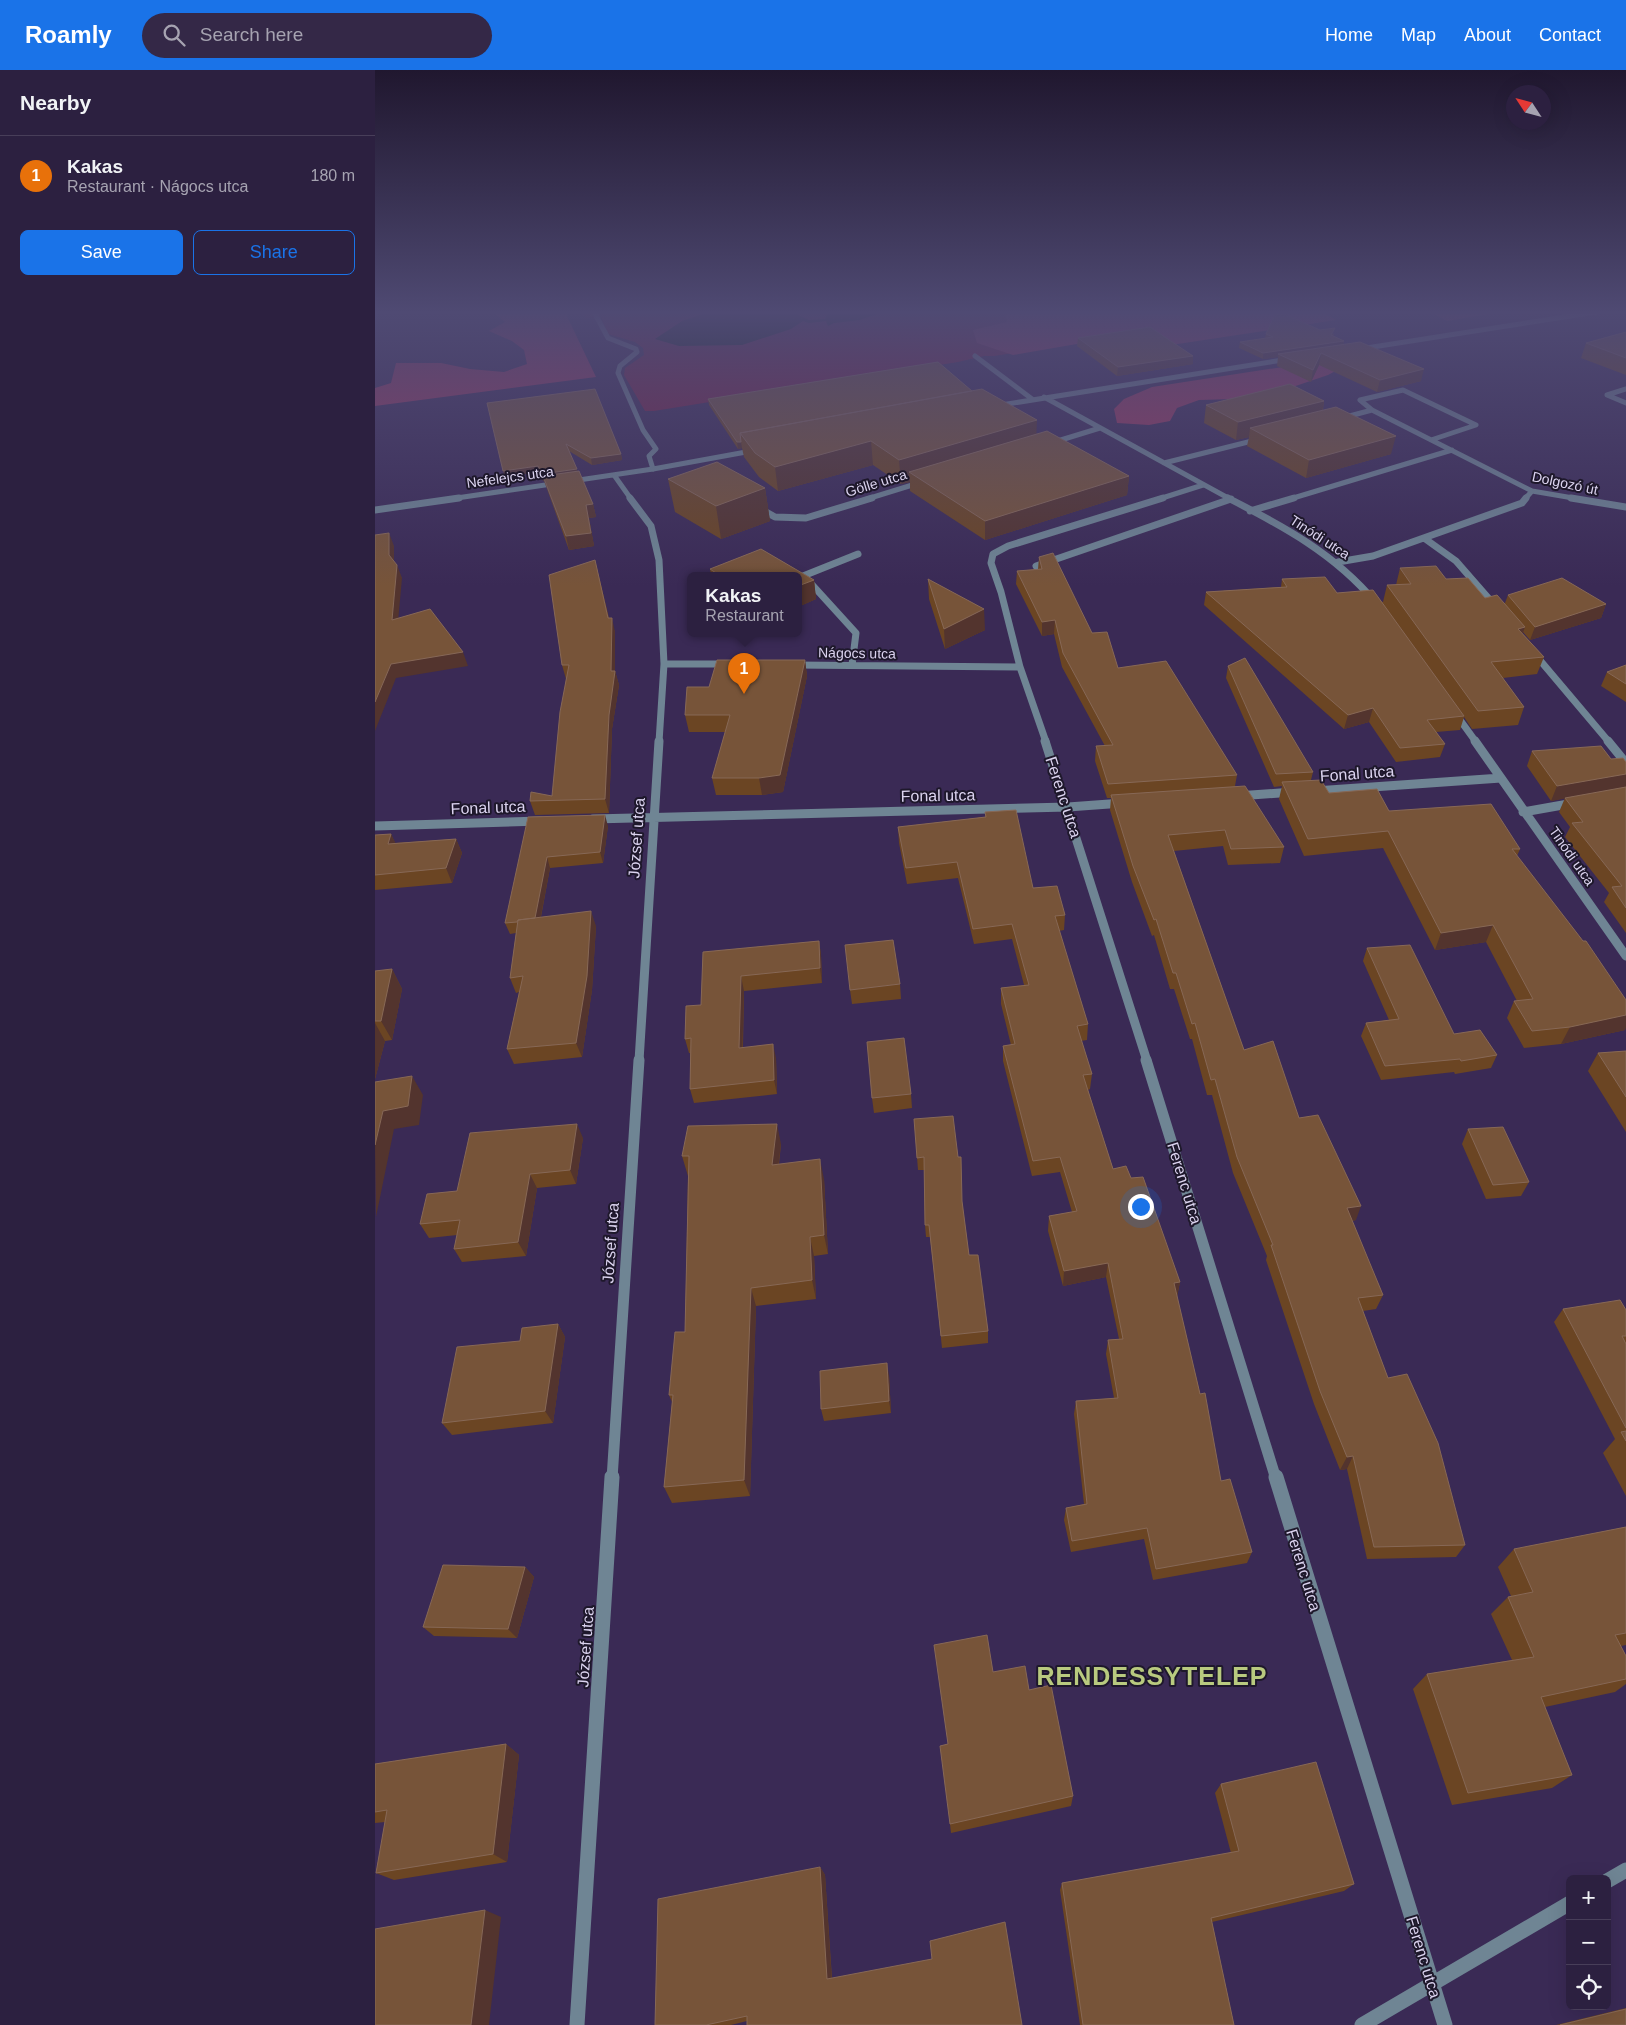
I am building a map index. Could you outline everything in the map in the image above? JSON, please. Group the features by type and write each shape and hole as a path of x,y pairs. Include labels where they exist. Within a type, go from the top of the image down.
{"street":[{"path":"631,403 643,430 656,449 649,456 653,469"},
{"path":"984,408 1013,403"},
{"name":"Tinódi utca","path":"1055,403 1231,500 1338,562 1366,588 1383,612"},
{"path":"1364,403 1372,410"},
{"path":"1431,403 1476,424 1431,440"},
{"path":"1335,420 1372,410"},
{"name":"Dolgozó út","path":"1372,410 1532,491 1626,507"},
{"path":"1044,445 1100,428"},
{"path":"1164,463 1270,437"},
{"name":"Nefelejcs utca","path":"375,510 653,469 762,449"},
{"path":"1250,511 1452,450"},
{"path":"704,460 711,466"},
{"name":"József utca","path":"577,2025 664,664 659,560 651,526 614,475"},
{"name":"Gölle utca","path":"752,503 775,517 807,518 926,481"},
{"name":"Ferenc utca","path":"1203,485 1008,546 993,554 991,563 1001,592 1021,667 1068,807 1445,2025"},
{"path":"1338,562 1373,556 1522,503 1532,491"},
{"path":"1036,566 1231,500"},
{"path":"1424,538 1456,561 1503,615"},
{"path":"852,666 856,633 803,576 858,554"},
{"path":"1527,645 1626,763"},
{"path":"664,664 733,664"},
{"name":"Nágocs utca","path":"782,665 1021,667"},
{"name":"Tinódi utca","path":"1450,707 1626,956"},
{"name":"Fonal utca","path":"1225,796 1501,778"},
{"name":"Fonal utca","path":"584,820 1068,807 1137,802"},
{"path":"1523,812 1579,802"},
{"name":"Fonal utca","path":"375,826 554,820"},
{"path":"1611,1879 1626,1870"},
{"path":"1362,2025 1566,1905"}],"shaded area":[{"path":"375,403 396,403 375,406"},
{"path":"640,403 702,403 654,411 645,411"},
{"path":"1120,403 1190,403 1177,408 1170,421 1149,425 1117,423 1114,409"}],"building":[{"path":"487,403 601,403 621,454 591,458 566,444 577,469 542,474 538,466 503,471"},
{"path":"711,403 904,403 740,433 741,442 737,442"},
{"path":"904,403 1007,403 1037,420 899,460 871,441 775,467 755,453 740,433"},
{"path":"1213,403 1315,403 1238,422 1206,405"},
{"path":"1336,407 1396,436 1309,460 1250,428"},
{"path":"1047,431 1129,476 985,521 909,472"},
{"path":"717,462 765,488 716,506 668,479"},
{"path":"579,471 593,504 586,505 591,533 566,536 543,476"},
{"path":"389,533 389,555 397,565 392,620 430,609 463,652 391,664 375,702 375,535"},
{"path":"761,549 800,572 714,572 710,569"},
{"path":"1053,553 1092,633 1107,632 1118,668 1166,661 1237,775 1108,784 1096,746 1113,745 1063,653 1055,620 1042,622 1017,571 1042,569 1039,557"},
{"path":"595,560 608,618 612,618 611,671 615,671 609,715 605,799 530,801 531,792 552,796 560,712 569,665 562,665 549,575"},
{"path":"1436,566 1446,579 1468,578 1485,598 1497,595 1525,627 1518,629 1544,657 1491,662 1524,707 1478,711 1387,585 1411,584 1400,568"},
{"path":"802,573 814,580 802,584"},
{"path":"1325,577 1337,593 1373,590 1464,716 1427,720 1445,744 1400,748 1373,708 1348,715 1206,592 1287,587 1282,579"},
{"path":"1562,578 1606,604 1535,627 1508,595"},
{"path":"928,579 984,609 944,629"},
{"path":"1245,658 1313,772 1276,774 1228,666"},
{"path":"717,660 805,660 780,775 759,778 712,778 730,715 685,715 687,687 709,687"},
{"path":"1626,665 1626,684 1607,672"},
{"path":"1601,746 1611,759 1623,758 1626,762 1626,774 1557,786 1532,751"},
{"path":"1321,780 1329,793 1377,789 1389,811 1491,804 1520,849 1512,849 1583,941 1586,941 1626,1000 1626,1015 1570,1027 1532,1031 1514,1001 1533,999 1493,925 1441,933 1388,831 1308,839 1282,782"},
{"path":"1245,786 1284,847 1231,849 1225,830 1168,835 1244,1050 1273,1041 1299,1118 1318,1115 1361,1206 1347,1208 1383,1295 1358,1298 1388,1378 1407,1374 1438,1443 1465,1545 1374,1547 1353,1456 1347,1457 1320,1391 1271,1245 1273,1245 1237,1157 1215,1079 1211,1080 1195,1023 1192,1024 1156,919 1154,920 1133,866 1111,795"},
{"path":"1626,787 1626,908 1612,887 1622,886 1572,823 1583,822 1565,798"},
{"path":"1016,810 1033,888 1057,886 1065,915 1055,916 1088,1024 1077,1026 1092,1074 1083,1075 1113,1169 1126,1166 1131,1178 1143,1177 1180,1282 1174,1283 1200,1394 1205,1393 1221,1481 1230,1479 1252,1552 1156,1569 1147,1528 1072,1541 1066,1508 1087,1504 1076,1401 1118,1398 1108,1340 1123,1339 1108,1263 1064,1271 1049,1216 1077,1211 1060,1157 1033,1161 1003,1046 1015,1044 1001,988 1029,985 1012,924 973,929 957,862 906,868 898,827 986,817 985,812"},
{"path":"605,815 600,852 547,857 535,918 505,923 528,817"},
{"path":"391,834 388,844 456,839 446,868 375,875 375,835"},
{"path":"591,911 587,976 576,1043 507,1049 523,976 510,978 518,920"},
{"path":"893,940 900,984 850,990 845,945"},
{"path":"819,941 820,968 741,976 739,1048 773,1044 774,1080 690,1089 691,1038 685,1039 686,1006 701,1005 703,952"},
{"path":"1410,945 1454,1034 1480,1030 1497,1055 1461,1061 1460,1059 1385,1066 1366,1023 1399,1019 1367,948"},
{"path":"392,969 381,1021 375,1021 375,971"},
{"path":"904,1038 911,1094 872,1098 867,1042"},
{"path":"1626,1051 1626,1097 1598,1053"},
{"path":"412,1076 408,1106 383,1111 375,1145 375,1082"},
{"path":"953,1116 958,1157 961,1157 962,1201 969,1255 978,1255 988,1331 941,1336 929,1225 925,1225 924,1157 917,1158 914,1119"},
{"path":"577,1124 570,1170 530,1174 518,1242 454,1249 460,1220 420,1224 427,1194 457,1191 470,1133"},
{"path":"777,1124 772,1165 820,1159 824,1235 810,1237 812,1280 751,1288 744,1480 664,1487 673,1395 669,1395 675,1332 685,1332 689,1156 682,1156 688,1126"},
{"path":"1503,1127 1529,1182 1493,1185 1468,1129"},
{"path":"1620,1300 1626,1310 1626,1336 1622,1336 1626,1344 1626,1428 1563,1309"},
{"path":"558,1324 545,1411 442,1423 457,1347 520,1341 522,1328"},
{"path":"887,1363 889,1401 821,1409 820,1371"},
{"path":"1626,1431 1626,1441 1621,1432"},
{"path":"1626,1527 1626,1633 1615,1635 1626,1656 1626,1679 1541,1697 1572,1775 1468,1793 1427,1674 1534,1657 1508,1597 1533,1592 1514,1549"},
{"path":"443,1565 525,1567 508,1629 423,1627"},
{"path":"987,1635 993,1672 1025,1666 1029,1690 1051,1685 1073,1796 950,1824 940,1746 948,1744 934,1645"},
{"path":"506,1744 493,1854 376,1873 387,1810 375,1812 375,1764"},
{"path":"1316,1762 1354,1884 1211,1918 1234,2025 1083,2025 1062,1883 1239,1851 1221,1784"},
{"path":"820,1867 827,1979 932,1959 930,1941 1005,1922 1022,2025 747,2025 747,2016 706,2025 655,2025 658,1899"},
{"path":"485,1910 471,2025 375,2025 375,1929"},
{"path":"1626,2009 1626,2025 1560,2025"}],"place":[{"name":"Kakas","path":"744,694"}],"district":[{"name":"RENDESSYTELEP","path":"1152,1676"}]}
